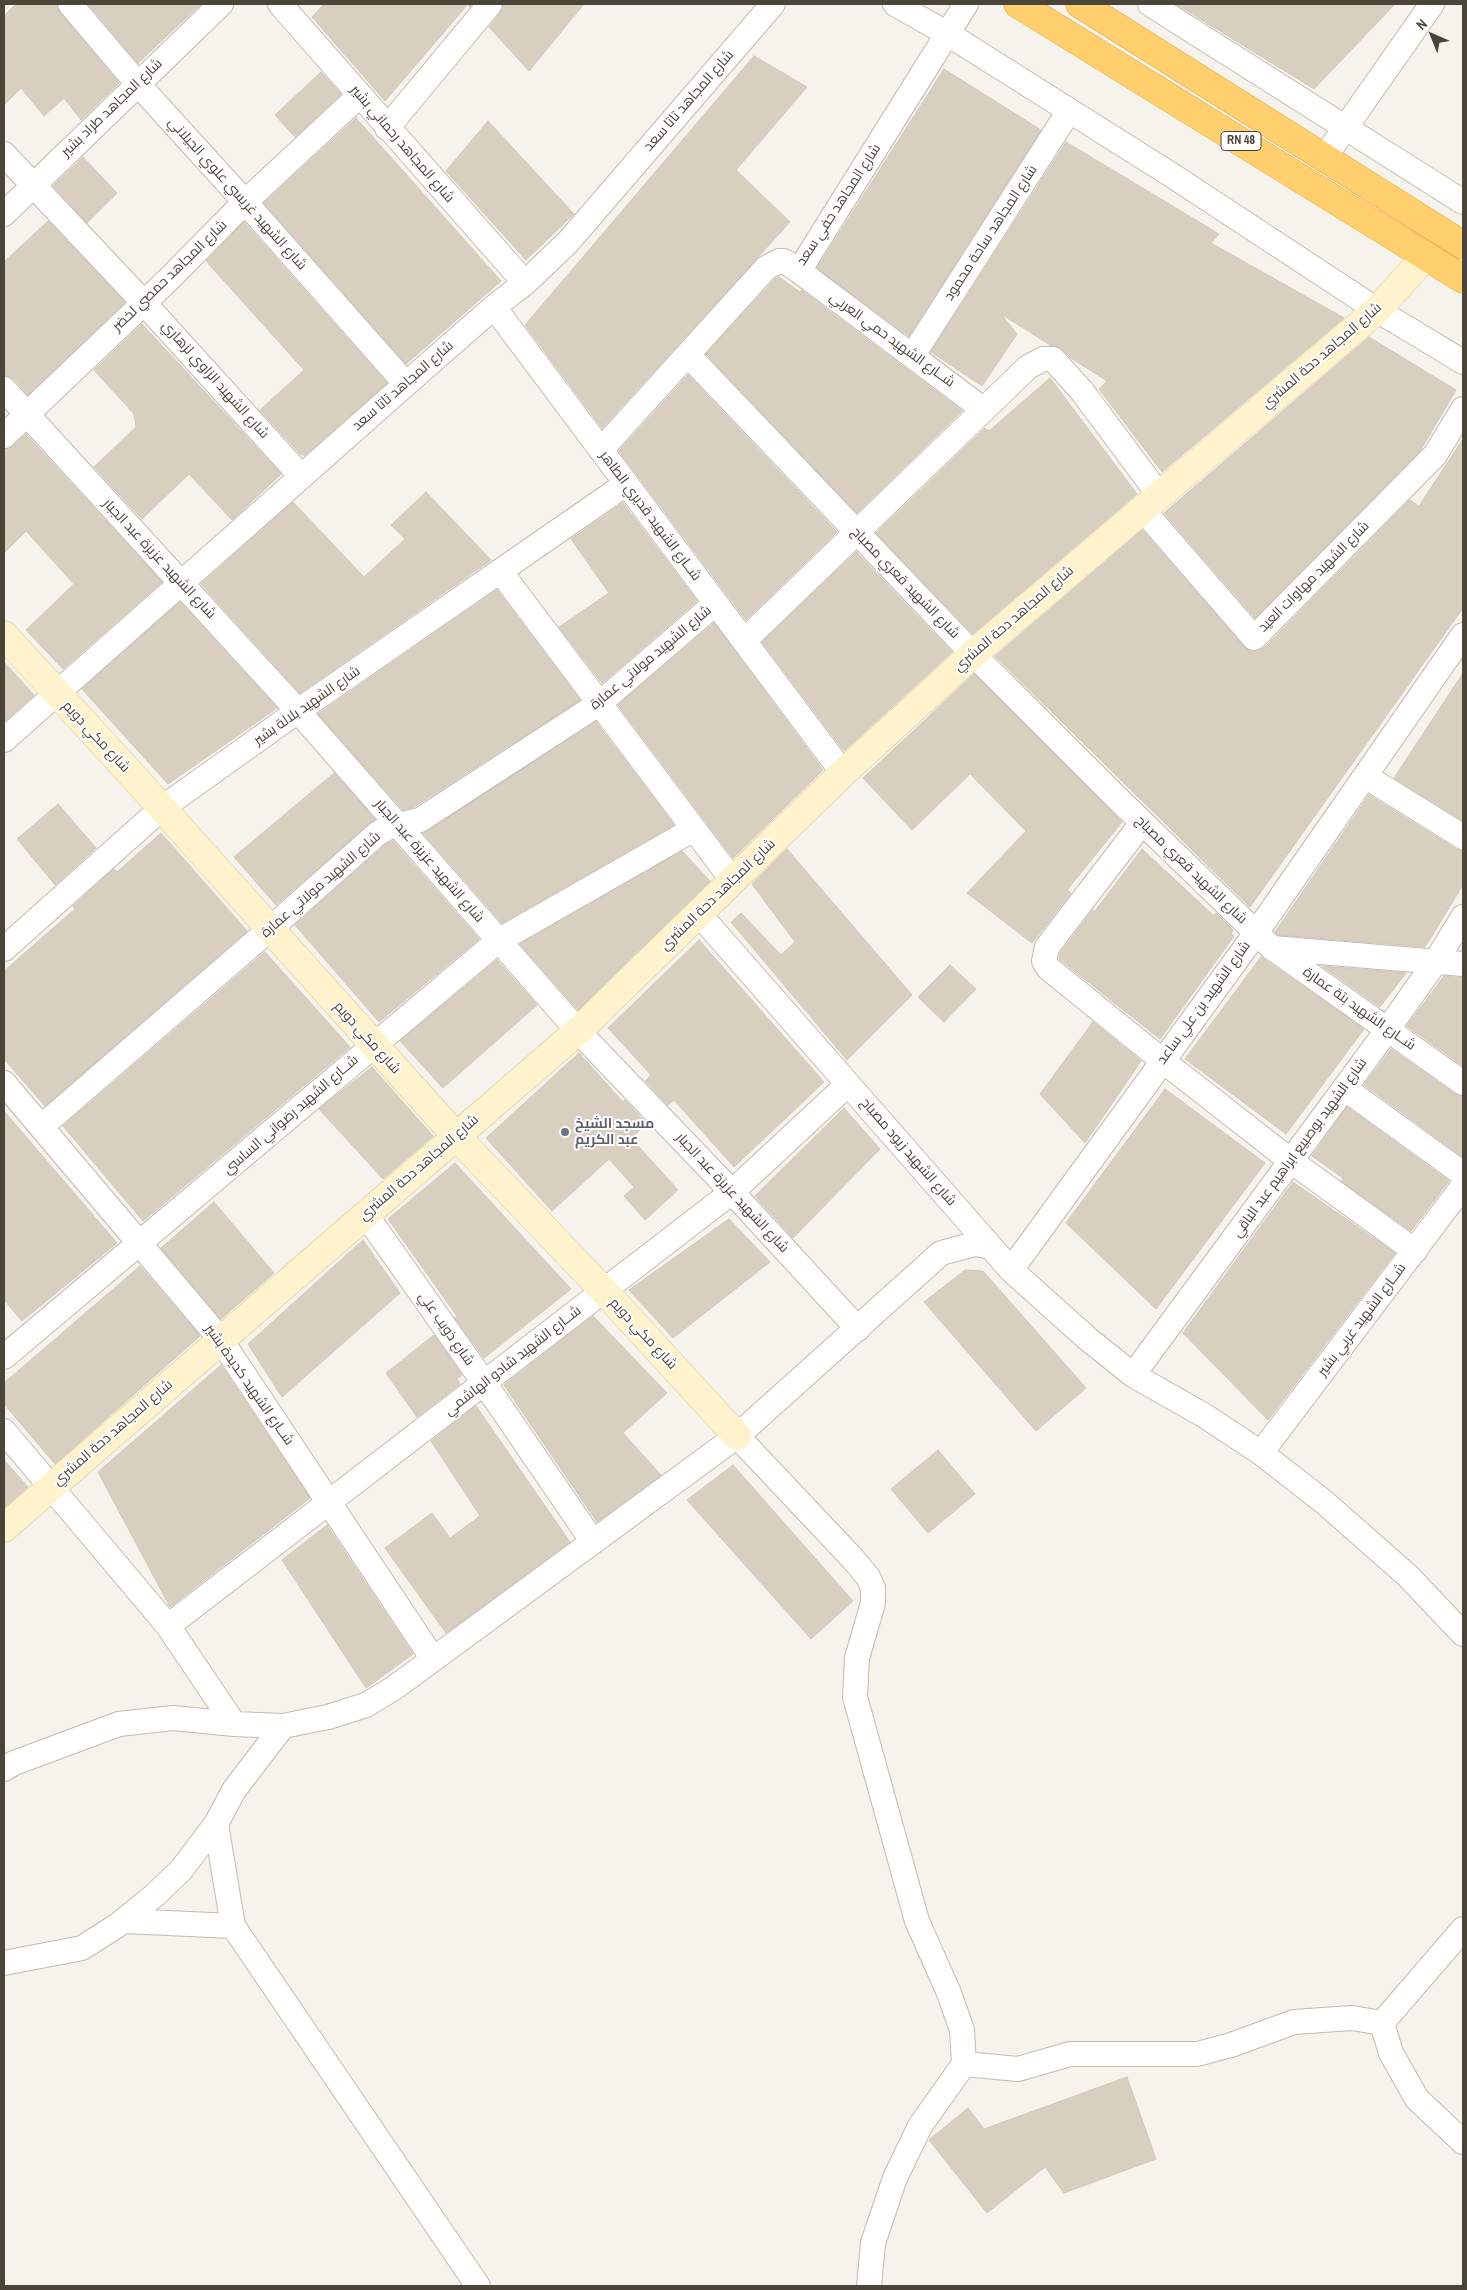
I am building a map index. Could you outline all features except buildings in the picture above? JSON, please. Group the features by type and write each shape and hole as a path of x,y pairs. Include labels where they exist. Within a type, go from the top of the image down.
{"highway":[{"name":"RN 48","path":"1080,4 1463,245"},
{"name":"RN 48","path":"1022,5 1463,279"}],"street":[{"name":"شارع الشهيد غريسي علوي الجيلاني","path":"70,4 137,83 406,384"},
{"name":"شارع المجاهد طراد بشير","path":"4,214 137,83 221,4"},
{"name":"شارع المجاهد رحماني بشير","path":"280,4 525,283"},
{"path":"387,128 490,4"},
{"name":"شارع المجاهد تاتا سعد","path":"4,740 494,306 525,283 568,242 773,4"},
{"path":"895,4 948,34 1250,224 1377,310 1463,362"},
{"name":"شارع المجاهد حفي سعد","path":"601,450 766,268 778,261 784,261 799,271 966,4"},
{"path":"1150,4 1463,202"},
{"path":"1324,158 1432,4"},
{"name":"شارع المجاهد حمصي لخضر","path":"4,436 245,202 359,96"},
{"name":"شارع المجاهد ساحة محمود","path":"913,355 1069,111"},
{"name":"شارع الشهيد الزاوي لزهاري","path":"4,154 32,186 144,302 301,476"},
{"name":"شارع المجاهد دحة المشري","path":"4,1528 578,1031 843,773 973,654 1377,310 1426,256"},
{"name":"شــارع الشهيد حمي العربي","path":"799,271 984,410"},
{"name":"شــارع الشهيد قديري الطاهر","path":"494,306 843,773"},
{"name":"شارع الشهيد قعري مصباح","path":"688,355 973,654 1142,823 1263,940"},
{"path":"744,641 1028,367 1043,359 1053,359 1081,390 1151,503"},
{"name":"شارع الشهيد عزيزة عبد الجبار","path":"4,389 298,711 578,1031 732,1192 858,1329"},
{"name":"شارع الشهيد مهاوات العيد","path":"1151,503 1254,638 1435,455 1463,409"},
{"name":"شارع الشهيد بلالة بشير","path":"4,949 162,808 298,711 626,484"},
{"path":"500,571 733,881"},
{"name":"شارع الشهيد مولاتي عمارة","path":"41,1126 270,929 377,834 397,825 407,825 420,820 600,703 716,603"},
{"name":"شارع مكي دويم","path":"4,634 456,1136 603,1290 737,1436"},
{"name":"شارع الشهيد بن علي ساعد","path":"1011,1270 1162,1061 1263,940 1364,776 1463,635"},
{"path":"1364,776 1463,837"},
{"path":"1142,823 1047,947 1044,961 1048,968 1162,1061 1291,1161 1415,1250"},
{"name":"شــارع الشهيد رضواني الساسي","path":"4,1357 140,1245 373,1044 498,941 694,829"},
{"name":"شارع الشهيد زيود مصباح","path":"699,914 1011,1270 1088,1339 1133,1375 1205,1416 1261,1453 1324,1502 1408,1576 1463,1634"},
{"name":"شارع الشهيد بوصبيع ابراهيم عبد الباقي","path":"1133,1375 1388,1029 1436,961 1463,917"},
{"path":"1263,940 1463,964"},
{"name":"شــارع الشهيد بتة عمارة","path":"1263,940 1463,1083"},
{"name":"شــارع الشهيد كديدة بشير","path":"4,1083 221,1340 433,1659"},
{"name":"شــارع الشهيد شادو الهاشمي","path":"168,1626 328,1501 486,1384 603,1290 732,1192 848,1084"},
{"path":"1344,1088 1463,1174"},
{"name":"شــارع الشهيد غربي بشير","path":"1261,1453 1463,1186"},
{"name":"شارع ذويب علي","path":"366,1215 486,1384 593,1542"},
{"path":"4,1769 14,1763 119,1724 173,1718 234,1724 283,1726 328,1717 366,1705 394,1688 737,1436 941,1253 975,1244 991,1247"},
{"path":"4,1431 168,1626 234,1724"},
{"path":"737,1436 853,1560 868,1577 873,1588 873,1603 857,1658 855,1697 916,1921 949,1993 962,2030 964,2064 920,2126 895,2178 873,2243 869,2286"},
{"path":"4,1963 82,1948 124,1921 181,1870 216,1824 234,1790 283,1726"},
{"path":"216,1824 233,1926 478,2286"},
{"path":"124,1921 233,1926"},
{"path":"1382,2023 1463,1929"},
{"path":"964,2064 1018,2069 1070,2054 1197,2054 1231,2045 1294,2022 1352,2018 1382,2023"},
{"path":"1382,2023 1391,2053 1417,2099 1463,2142"}],"place":[{"name":"مسجد الشيخ عبد الكريم","path":"565,1132"}]}
